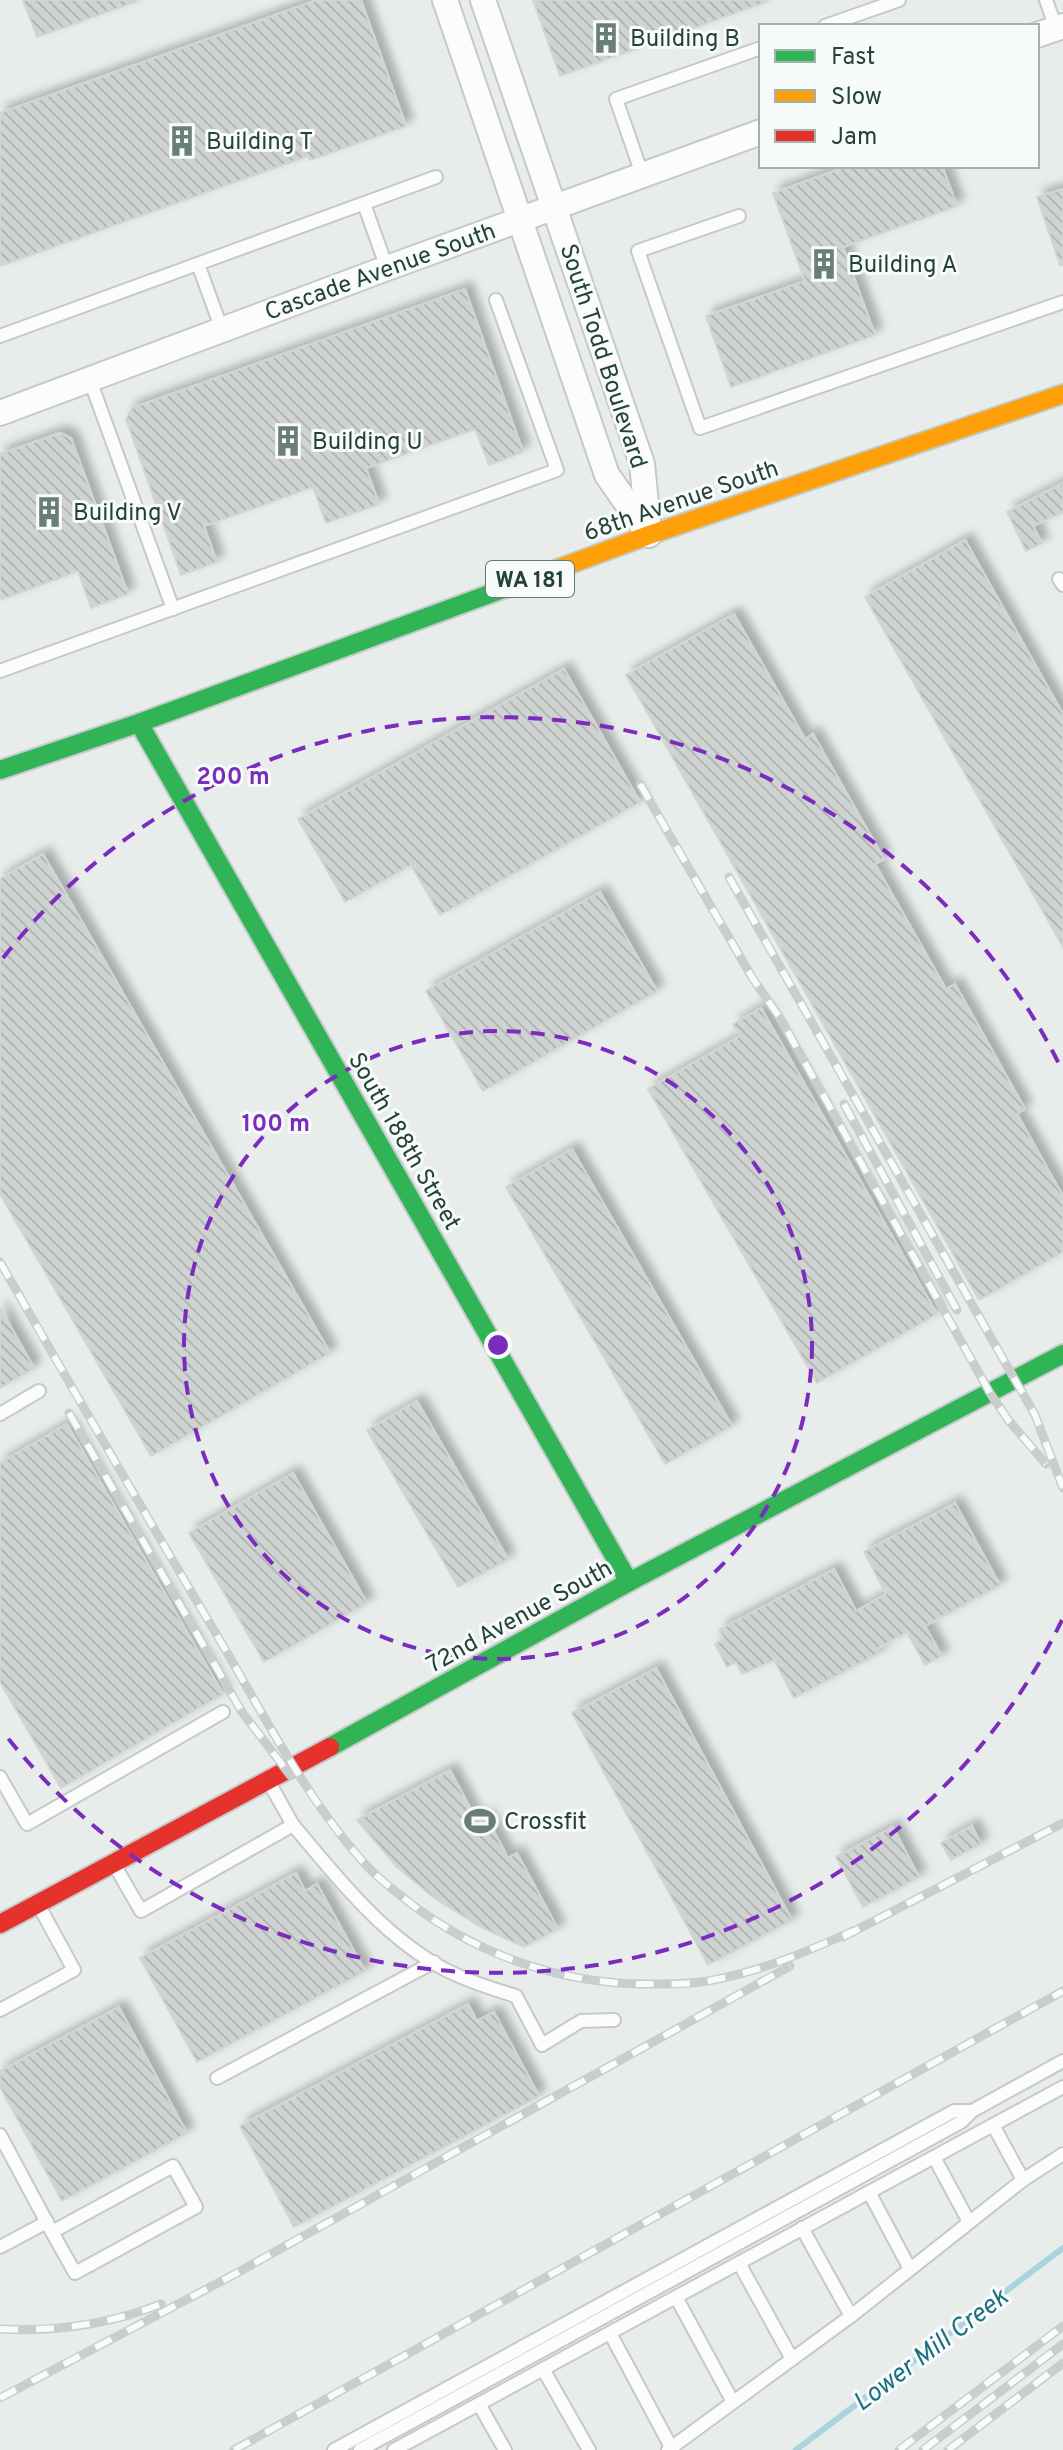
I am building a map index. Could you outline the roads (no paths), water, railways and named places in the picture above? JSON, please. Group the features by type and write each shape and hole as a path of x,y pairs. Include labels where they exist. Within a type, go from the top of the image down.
{"street":[{"name":"South Todd Boulevard","path":"445,0 607,475 649,535"},
{"name":"South Todd Boulevard","path":"483,0 642,464 649,535"},
{"name":"Cascade Avenue South","path":"3,408 90,380 759,133"},
{"name":"68th Avenue South","path":"0,770 139,723 649,535 1063,394"},
{"name":"South 188th Street","path":"139,723 629,1582"},
{"name":"72nd Avenue South","path":"0,1924 629,1582 1063,1354"}],"lane":[{"path":"831,24 899,0"},
{"path":"1046,0 1052,29"},
{"path":"642,174 616,99 759,49"},
{"path":"0,336 436,177"},
{"path":"364,204 387,268"},
{"path":"739,216 638,251 700,428 1063,302"},
{"path":"198,264 222,330"},
{"path":"0,671 557,470 496,300"},
{"path":"90,380 173,609"},
{"path":"0,1414 39,1391"},
{"path":"0,1777 27,1824 223,1712"},
{"path":"268,1780 293,1825 370,1912 397,1937 445,1969 516,1996 542,2045 581,2021 614,2020"},
{"path":"114,1863 141,1911 293,1825"},
{"path":"0,2010 74,1970 38,1903"},
{"path":"217,2078 434,1962"},
{"path":"360,2450 961,2122 972,2111 1063,2061"},
{"path":"394,2450 416,2445 479,2404 1063,2087"},
{"path":"334,2450 954,2111 972,2111"},
{"path":"993,2125 1023,2180"},
{"path":"0,2135 50,2227 75,2273 196,2207 173,2166 50,2227 0,2247"},
{"path":"610,2333 670,2449 851,2316 1023,2180 1063,2154"},
{"path":"934,2157 969,2222"},
{"path":"869,2192 910,2269"},
{"path":"802,2228 851,2316"},
{"path":"739,2263 792,2359"},
{"path":"676,2297 733,2402"},
{"path":"543,2369 589,2450"},
{"path":"479,2404 505,2450"}],"waterway":[{"name":"Lower Mill Creek","path":"796,2450 1063,2248"}],"railway":[{"path":"640,784 753,979 780,1018 990,1393 1009,1421 1046,1464"},
{"path":"729,877 1035,1415 1063,1488"},
{"path":"844,1104 957,1310"},
{"path":"0,1262 304,1783 345,1840 370,1869 395,1891 454,1932 517,1962 551,1972 621,1983 685,1984 731,1976 784,1960 853,1931"},
{"path":"69,1413 242,1712 290,1775"},
{"path":"843,1937 1063,1823"},
{"path":"0,2398 235,2274 790,1966"},
{"path":"234,2450 1063,1991"},
{"path":"0,2329 82,2325 122,2317 161,2304"},
{"path":"899,2450 1063,2326"},
{"path":"923,2450 1063,2344"},
{"path":"948,2450 1063,2363"}],"place":[{"name":"Building B","path":"606,38"},
{"name":"Building T","path":"182,141"},
{"name":"Building A","path":"824,264"},
{"name":"Building U","path":"288,441"},
{"name":"Building V","path":"49,512"},
{"name":"Crossfit","path":"480,1821"}]}
